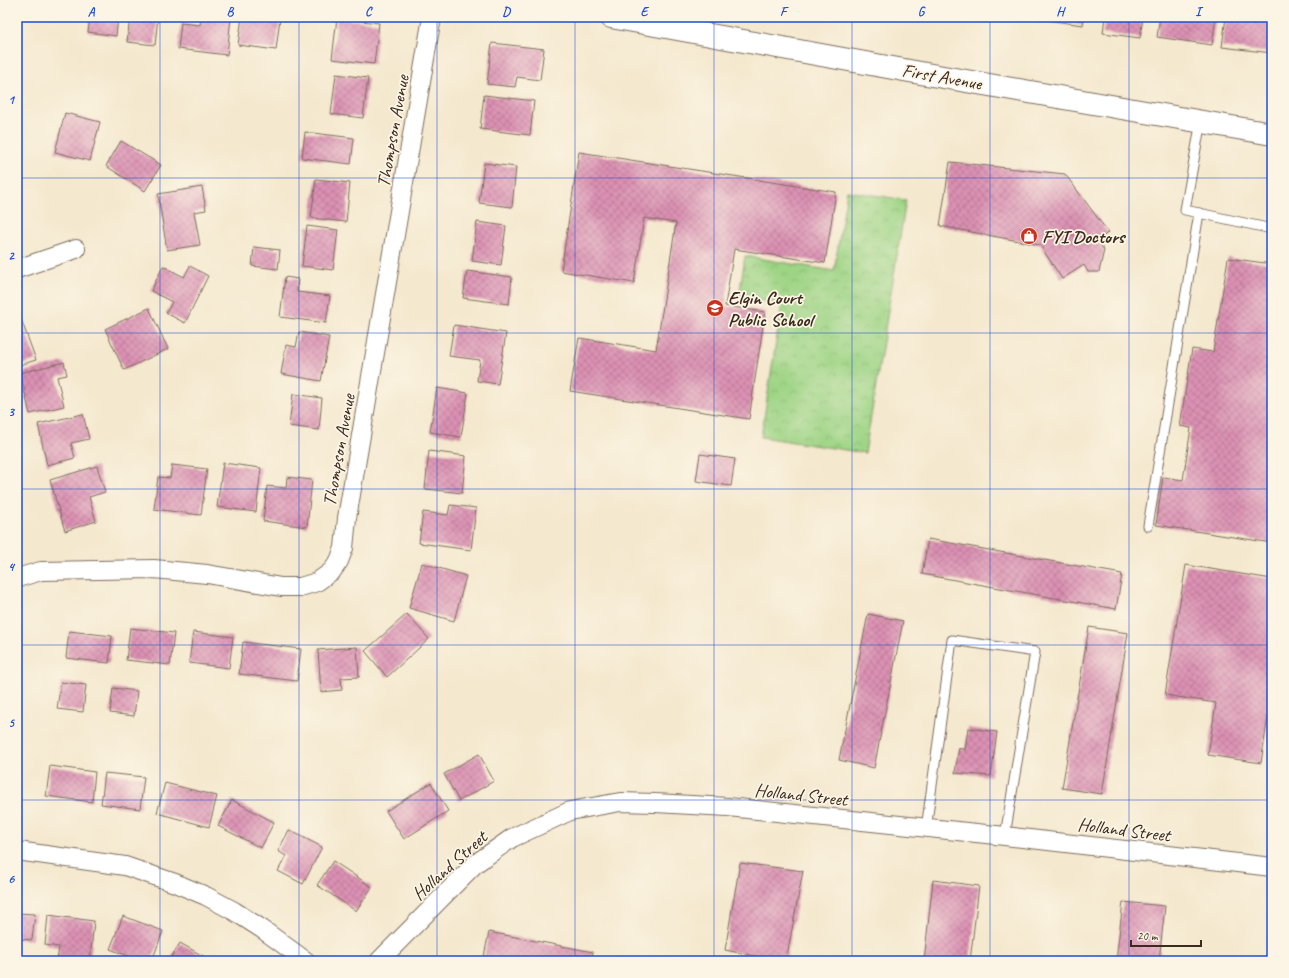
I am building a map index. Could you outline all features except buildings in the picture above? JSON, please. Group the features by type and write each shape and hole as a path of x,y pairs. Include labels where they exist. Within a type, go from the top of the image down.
{"street":[{"name":"Thompson Avenue","path":"17,578 41,571 154,569 207,574 280,587 300,587 317,582 332,572 339,561 344,548 347,518 432,17"},
{"name":"First Avenue","path":"612,17 690,24 919,72 1272,134"},
{"path":"17,269 76,249"},
{"name":"Holland Street","path":"379,961 475,864 512,838 570,811 620,802 655,802 728,807 926,829 1005,836 1272,867"},
{"path":"17,851 125,866 175,883 206,896 262,928 306,961"}],"lane":[{"path":"1201,121 1184,210 1272,229"},
{"path":"1148,526 1199,213"},
{"path":"926,829 952,640 1035,652 1005,836"}],"green space":[{"path":"847,191 906,200 865,453 761,437 782,304 739,297 745,256 834,271"}],"place":[{"name":"FYI Doctors","path":"1029,236"},
{"name":"Elgin Court Public School","path":"715,308"}]}
